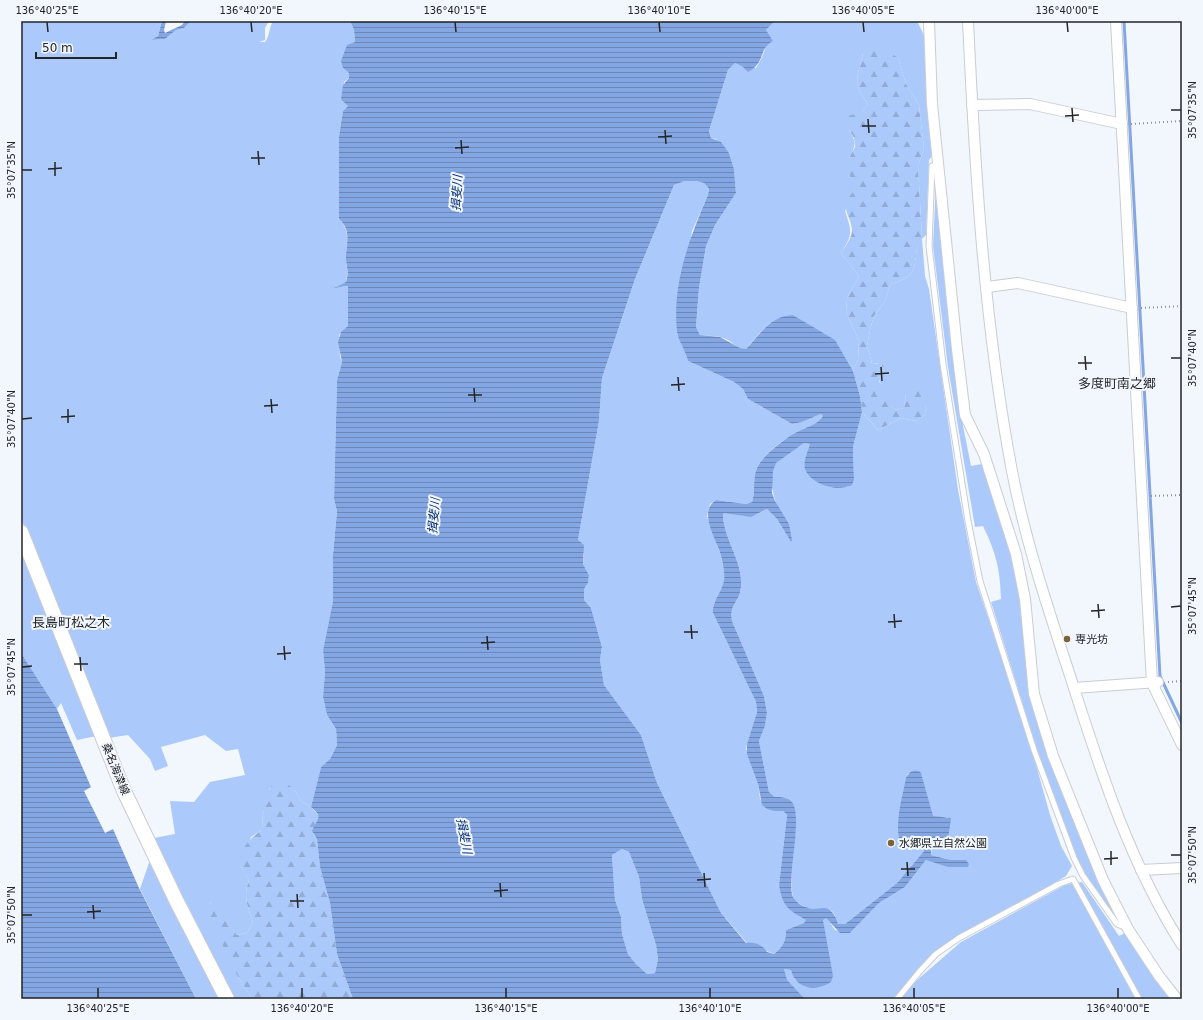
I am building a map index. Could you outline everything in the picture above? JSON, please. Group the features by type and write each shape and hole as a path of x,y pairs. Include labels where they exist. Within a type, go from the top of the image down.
{"main road":[{"name":"桑名海津線","path":"21,532 124,792 176,900 227,999"}],"street":[{"path":"929,21 932,104 957,349 966,415 984,454 1016,554 1025,600 1034,694 1053,756 1103,880 1128,929 1159,976 1177,999"},
{"path":"968,21 972,105 986,287 1000,405 1012,473 1040,587 1095,756 1141,870 1163,916 1182,945"},
{"path":"1116,21 1132,308 1159,682 1182,745"},
{"path":"972,105 1030,104 1122,124"},
{"path":"986,287 1018,283 1132,308"},
{"path":"1074,688 1159,682"},
{"path":"1141,870 1182,868"}],"lane":[{"path":"939,165 932,166 929,246 943,364 968,521 980,581 1034,750 1074,858 1083,876 1117,924 1128,929"},
{"path":"897,999 936,954 959,938 1058,884 1083,876"},
{"path":"1073,878 1139,999"}],"path":[{"path":"1135,124 1182,121"},
{"path":"1146,308 1182,306"},
{"path":"1155,496 1182,495"},
{"path":"1159,682 1182,681"}],"green space":[{"path":"21,21 162,21 158,36 151,40 165,39 176,30 184,28 191,21 269,21 265,28 265,40 259,42 265,42 273,21 350,21 354,30 355,42 343,68 349,73 349,78 344,82 343,91 348,106 343,111 339,136 339,219 347,233 347,273 346,282 335,288 348,286 348,326 339,335 340,357 342,362 337,380 334,499 337,511 333,555 333,601 323,650 325,672 323,697 327,715 336,729 337,745 330,759 321,767 311,807 301,801 295,790 270,788 263,814 262,830 251,837 241,867 249,880 246,896 253,922 247,933 237,935 210,902 238,977 252,999 235,999 206,948 154,838 175,834 170,801 194,802 210,782 245,775 238,749 226,751 205,735 161,747 168,766 155,771 150,759 128,735 108,738 21,518"},
{"path":"775,21 917,21 924,35 934,153 929,160 926,235 922,239 925,276 929,289 958,490 976,582 1026,729 1050,815 1061,846 1072,866 1066,876 1031,897 1024,899 1006,911 958,936 915,974 893,999 805,999 786,980 784,969 791,970 795,980 814,988 823,931 822,920 826,917 835,930 850,933 879,903 905,887 926,860 951,860 931,855 932,845 935,843 945,847 948,817 933,817 908,773 900,809 908,850 923,846 924,851 897,883 845,924 838,924 836,917 831,910 811,909 794,900 792,876 796,817 794,807 790,800 783,797 775,797 769,792 759,741 765,726 767,713 764,696 732,621 732,610 739,596 741,577 724,525 723,516 724,513 731,513 748,516 767,509 777,519 791,542 779,513 771,479 772,470 779,460 804,443 811,444 821,484 848,487 854,480 853,447 862,412 878,430 901,418 916,421 926,414 925,405 906,394 904,408 896,410 891,406 882,389 878,363 872,363 867,346 874,316 885,301 890,285 906,278 913,271 917,247 922,238 918,165 924,149 919,105 906,84 898,58 863,53 857,80 859,90 868,104 849,129 854,140 854,147 849,158 855,190 845,211 850,233 848,241 841,253 859,276 847,298 846,312 859,341 858,360 853,371 835,341 793,315 778,318 766,326 746,349 740,348 729,340 723,338 700,335 696,327 699,288 706,246 715,225 736,193 734,169 729,153 716,139 711,138 709,131 728,70 735,63 743,67 756,68 767,44 766,30"},
{"path":"874,46 888,51 898,58 906,84 919,105 924,149 918,165 922,239 917,248 913,271 910,275 890,285 885,301 874,316 867,346 872,363 883,364 885,373 879,381 891,406 896,410 904,408 906,394 918,391 924,395 926,414 916,421 901,418 878,430 862,412 860,396 853,371 858,360 859,341 846,312 847,298 859,276 841,253 852,233 846,206 850,196 855,190 849,173 849,158 855,147 854,138 849,129 847,116 861,113 868,104 859,90 857,80 863,53"},
{"path":"685,181 704,183 709,189 708,195 692,231 677,334 686,350 688,361 734,382 743,389 748,399 792,424 802,422 821,414 823,416 818,422 798,431 773,448 763,458 756,472 752,502 746,504 716,500 710,504 707,516 721,556 725,576 724,583 714,603 713,613 756,702 757,712 746,748 758,784 760,799 774,811 783,811 787,815 779,885 789,905 807,920 804,923 786,930 783,944 774,954 747,943 721,913 657,783 641,735 604,685 600,660 602,647 591,608 584,600 584,589 588,583 589,575 583,564 584,554 578,540 599,421 602,378 635,279 674,185"},
{"path":"936,183 961,416 971,466 982,464 1011,548 1021,600 1027,648 1027,684 1030,697 1116,916 1114,917 1083,871 1071,844 1037,750 991,602 1001,599 1000,578 994,553 983,526 975,527 948,367 933,246"},
{"path":"21,551 96,736 77,740 61,703 57,709 21,653"},
{"path":"275,781 285,782 295,790 301,801 311,807 319,816 319,821 314,827 313,833 317,839 320,867 330,903 337,954 353,999 252,999 238,977 209,917 211,901 237,935 247,933 253,922 246,896 249,880 243,872 240,860 246,845 262,830 266,798"},
{"path":"622,849 629,852 639,877 642,899 656,945 658,959 655,973 647,974 636,964 628,954 622,934 621,917 615,900 612,855"},
{"path":"150,860 220,999 196,999 140,889"},
{"path":"1082,882 1119,936 1125,933 1170,999 901,999 916,981 961,942 1065,885"}],"water":[{"path":"162,21 166,21 164,30 165,33 182,25 185,21 191,21 184,28 176,30 165,39 151,40 158,36"},
{"name":"揖斐川","path":"350,21 775,21 766,30 773,41 765,48 760,60 754,68 748,72 743,67 735,63 728,70 709,131 711,138 721,142 729,153 734,169 736,193 715,225 706,246 699,288 696,327 700,335 720,337 740,348 746,349 772,322 778,318 793,315 835,340 853,371 860,396 862,412 853,447 854,480 852,485 840,488 826,486 808,475 805,469 805,459 810,444 804,443 776,463 773,471 772,493 775,501 789,524 792,540 791,542 777,519 767,509 751,517 724,513 723,516 724,525 741,577 739,596 732,610 732,621 764,696 767,713 765,726 759,741 769,792 775,797 788,799 792,802 795,809 796,831 791,884 792,894 795,900 806,907 813,909 826,908 832,911 838,924 845,924 897,883 924,851 923,846 903,850 898,833 900,805 906,778 915,770 921,773 933,816 951,818 947,847 935,843 931,847 931,855 951,860 966,860 969,864 968,867 948,867 926,860 905,887 879,903 850,933 840,933 826,918 823,920 833,976 831,982 813,988 803,986 794,977 791,970 784,969 787,980 805,999 353,999 337,954 330,903 320,867 317,839 312,831 318,816 311,807 321,767 330,759 337,745 336,729 327,715 323,697 325,672 323,650 333,601 333,555 337,511 334,499 337,380 342,362 338,342 341,332 348,326 348,286 334,288 346,282 348,273 346,260 347,233 346,228 339,219 339,136 343,111 348,106 341,99 343,85 349,78 349,73 343,68 341,61 347,45 355,42 354,30","holes":["685,181 704,183 709,189 708,195 694,228 684,262 677,297 677,332 688,361 734,382 743,389 748,399 792,424 802,422 821,414 823,416 818,422 785,439 763,459 757,468 752,502 746,504 716,500 708,511 708,519 719,549 724,575 723,585 715,601 713,613 756,702 757,712 747,744 747,754 758,784 762,805 767,809 783,811 787,815 779,885 782,899 787,907 806,920 804,923 786,930 783,944 774,954 767,952 758,944 746,943 721,913 657,783 641,735 604,685 600,660 602,647 591,608 584,600 584,589 588,583 589,575 583,564 584,545 578,540 599,421 602,378 635,279 674,185","622,849 629,852 639,877 642,899 656,945 658,959 655,973 647,974 636,964 628,954 622,934 621,917 615,900 612,855"]},
{"path":"21,653 57,709 91,787 84,791 105,833 113,829 139,888 196,999 21,999"}],"waterway":[{"path":"1124,21 1160,676 1182,723"}],"place":[{"name":"専光坊","path":"1067,639"},
{"name":"水郷県立自然公園","path":"891,843"}],"district":[{"name":"多度町南之郷","path":"1117,383"},
{"name":"長島町松之木","path":"71,622"}]}
